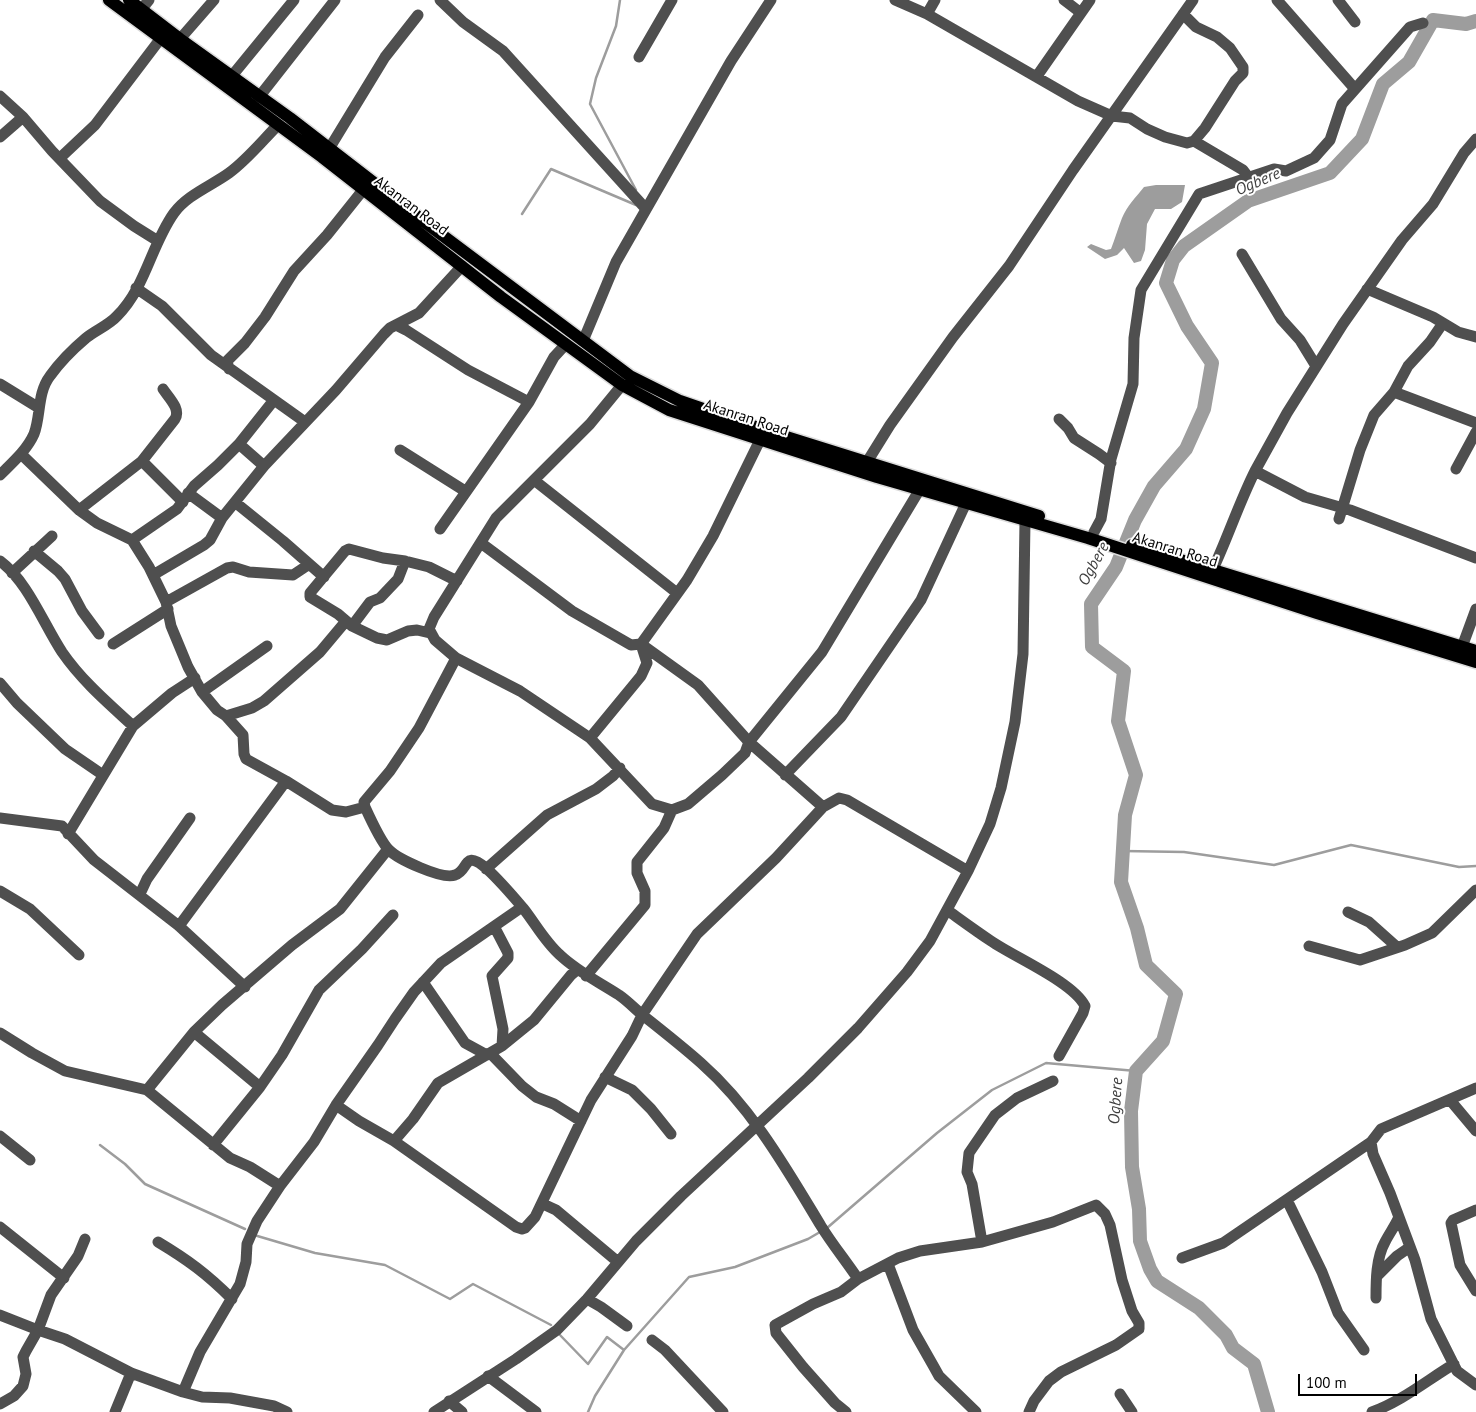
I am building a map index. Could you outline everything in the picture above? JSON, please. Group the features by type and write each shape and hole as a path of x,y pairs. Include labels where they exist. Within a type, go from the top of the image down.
{"main road":[{"name":"Akanran Road","path":"109,0 141,9 161,38 544,328 622,385 669,410 877,477 1025,521 1119,545 1319,607 1476,651"},
{"name":"Akanran Road","path":"129,0 630,376 680,401 1027,513 1094,532 1119,545"},
{"path":"544,328 554,319"},
{"name":"Akanran Road","path":"1135,550 1213,569 1476,662"}],"street":[{"path":"180,40 214,0"},
{"path":"231,77 294,0"},
{"path":"259,97 335,0"},
{"path":"440,0 463,22 503,51 646,209"},
{"path":"639,57 672,0"},
{"path":"583,341 616,262 730,61 771,0"},
{"path":"896,0 927,14 1078,101 1112,116 1130,118 1147,130 1165,138 1187,143 1194,141 1205,128 1235,81 1244,73 1243,67 1230,48 1217,37 1196,27 1183,14"},
{"path":"927,14 935,0"},
{"path":"1064,0 1081,13"},
{"path":"1037,76 1090,0"},
{"path":"867,462 890,425 952,337 1009,266 1073,170 1193,0"},
{"path":"1277,0 1355,89"},
{"path":"1338,0 1355,22"},
{"path":"329,149 385,57 418,15"},
{"path":"1094,532 1101,519 1111,463 1133,384 1134,338 1141,290 1199,194 1274,169 1286,171 1314,158 1330,140 1342,104 1410,27 1423,23"},
{"path":"60,158 95,125 161,38"},
{"path":"0,96 23,117 100,201 158,241"},
{"path":"0,137 23,117"},
{"path":"0,475 21,454 34,435 46,381 58,364 86,338 117,316 146,272 158,241 175,212 187,200 231,172 278,125"},
{"path":"1213,569 1254,471 1316,366 1367,289 1402,240 1433,204 1464,153 1476,140"},
{"path":"1194,141 1243,170 1249,178"},
{"path":"229,369 227,361 246,343 266,317 294,271 327,235 363,190"},
{"path":"1242,254 1281,319 1300,340 1316,366"},
{"path":"153,575 204,546 213,535 222,518 264,466 336,390 384,334 390,328 419,314 462,266"},
{"path":"136,288 162,306 211,355 305,422"},
{"path":"1367,289 1433,317 1458,332 1476,337"},
{"path":"1340,513 1374,415 1394,392 1408,366 1430,342 1443,323"},
{"path":"396,325 468,370 529,402"},
{"path":"440,528 529,402 554,357 566,344"},
{"path":"0,384 39,408"},
{"path":"622,385 590,424 496,518 434,617 429,629 435,640 456,658 520,691 590,738 652,804 672,810 688,804 744,753 749,742 822,652 920,489"},
{"path":"78,510 142,461 178,414 163,389"},
{"path":"1394,392 1476,423"},
{"path":"132,540 173,513 194,486 218,466 239,444 274,400"},
{"path":"1059,419 1074,438 1111,463"},
{"path":"1456,469 1476,432"},
{"path":"641,644 677,593 713,536 760,440"},
{"path":"239,444 264,466"},
{"path":"400,450 465,491"},
{"path":"21,454 78,510 132,540 153,575 167,606 171,626 180,649 202,692 217,710 226,716 243,735 246,759 332,810 346,812 364,807"},
{"path":"142,461 186,498 222,518"},
{"path":"1254,471 1340,513 1476,558"},
{"path":"534,480 677,593"},
{"path":"236,503 324,577"},
{"path":"785,775 841,717 916,608 966,503"},
{"path":"434,1412 557,1330 587,1299 636,1241 858,1028 907,972 930,941 968,871 990,824 1001,788 1015,722 1023,654 1025,521"},
{"path":"12,573 52,536"},
{"path":"481,543 572,611 630,645 641,644 698,685 749,742 823,808"},
{"path":"430,633 417,630 408,631 387,640 377,638 349,624 338,614 310,597 310,593 345,551 350,548 382,558 406,561 429,567 457,581"},
{"path":"34,551 65,579 82,611 99,634"},
{"path":"0,561 12,573 41,614 64,654 93,690 134,726"},
{"path":"226,716 252,708 264,701 320,652 370,602 380,598 398,579 406,561"},
{"path":"113,644 167,606 227,568 240,568 249,572 293,575 308,565"},
{"path":"1462,647 1476,608"},
{"path":"590,738 641,676 647,663 641,644"},
{"path":"202,692 267,646"},
{"path":"456,658 419,728 390,772 364,802 364,807 388,849 417,866 446,875 454,876 470,860 475,861 486,869 522,907 559,954 581,973 620,996 701,1063 736,1098 757,1125 800,1189 824,1230 858,1279"},
{"path":"68,834 134,726 172,693 195,678"},
{"path":"0,683 17,703 65,749 103,775"},
{"path":"486,869 547,815 596,789 620,768"},
{"path":"179,926 286,781"},
{"path":"336,1105 394,1141 516,1227 525,1228 530,1224 543,1204 591,1100 632,1036 642,1015 697,934 776,858 823,808 839,798 847,800 968,871"},
{"path":"394,1141 438,1083 502,1046 534,1020 571,975 581,973 645,905 645,891 637,873 637,862 664,828 672,810"},
{"path":"0,818 62,826 94,860 179,926 245,987"},
{"path":"140,894 147,879 190,818"},
{"path":"147,1090 194,1032 222,1005 292,945 340,909 388,849"},
{"path":"1309,946 1360,960 1432,933 1476,890"},
{"path":"0,891 30,909 79,955"},
{"path":"183,1392 200,1352 240,1284 252,1232 280,1186 314,1142 336,1105 395,1019 423,982 441,963 522,907"},
{"path":"947,910 991,942 1065,985 1082,1000 1085,1006 1059,1056"},
{"path":"1348,912 1369,922 1398,947"},
{"path":"213,1145 282,1055 319,990 393,915"},
{"path":"494,928 508,953 508,958 492,976 504,1029 502,1046"},
{"path":"423,982 466,1043 474,1049 489,1054 536,1097 554,1104 581,1121"},
{"path":"194,1032 260,1086"},
{"path":"0,1033 65,1071 147,1090 230,1158 250,1167 280,1186"},
{"path":"474,1049 474,1062"},
{"path":"605,1077 632,1090 651,1109 671,1134"},
{"path":"982,1242 972,1184 967,1172 969,1153 995,1115 1017,1098 1054,1081"},
{"path":"1182,1258 1223,1243 1371,1142 1381,1130 1476,1088"},
{"path":"1450,1100 1476,1131"},
{"path":"0,1136 30,1160"},
{"path":"1371,1142 1373,1154 1410,1247 1431,1319 1457,1371 1476,1385"},
{"path":"1287,1200 1322,1272 1338,1313 1364,1350"},
{"path":"543,1204 556,1210 618,1262"},
{"path":"846,1412 835,1403 803,1367 776,1333 775,1326 813,1304 842,1292 858,1279 898,1258 920,1251 982,1242 1053,1222 1096,1205 1105,1214 1110,1225 1122,1280 1132,1312 1139,1323 1139,1330 1061,1372 1049,1381 1034,1401 1029,1412"},
{"path":"1476,1210 1453,1220 1451,1224 1460,1264 1476,1290"},
{"path":"1376,1298 1378,1262 1384,1243 1392,1233 1399,1218"},
{"path":"0,1227 64,1278"},
{"path":"0,1404 14,1396 23,1386 26,1374 23,1357 38,1330 51,1295 78,1256 85,1239"},
{"path":"158,1242 209,1276 232,1299"},
{"path":"1377,1276 1397,1256 1410,1247"},
{"path":"888,1264 913,1330 939,1376 976,1412"},
{"path":"587,1299 627,1326"},
{"path":"0,1315 65,1339 131,1373 183,1392 202,1397 230,1398 274,1406 288,1412"},
{"path":"652,1340 665,1350 723,1412"},
{"path":"1372,1412 1387,1407 1405,1397 1454,1364"},
{"path":"114,1412 131,1373"},
{"path":"488,1376 536,1412"},
{"path":"1120,1394 1132,1412"},
{"path":"449,1401 462,1412"}],"shaded area":[{"path":"1185,185 1182,202 1171,209 1155,209 1147,224 1145,250 1141,261 1134,263 1124,248 1117,255 1105,259 1087,247 1091,244 1106,250 1111,249 1122,218 1129,206 1144,187"}],"waterway":[{"path":"620,0 616,26 596,78 590,104 636,190"},
{"name":"Ogbere","path":"1268,1412 1254,1364 1233,1348 1226,1335 1199,1308 1157,1281 1150,1269 1140,1241 1139,1209 1132,1167 1131,1111 1136,1071 1163,1041 1176,994 1146,965 1137,928 1121,882 1125,815 1136,775 1118,721 1124,671 1092,647 1091,604 1116,567 1135,520 1154,486 1186,449 1204,409 1212,363 1187,326 1166,283 1173,260 1184,246 1248,201 1330,173 1362,139 1383,84 1409,62 1433,20 1466,24 1476,21"},
{"path":"522,214 551,169 636,205"},
{"path":"1123,851 1184,852 1274,865 1351,845 1459,867 1476,866"},
{"path":"827,1228 937,1133 992,1090 1046,1063 1136,1071"},
{"path":"100,1145 125,1164 145,1184 245,1229"},
{"path":"588,1412 595,1396 624,1350 689,1277 735,1267 808,1239 820,1232"},
{"path":"254,1235 315,1253 385,1265 450,1299 473,1284 551,1325"},
{"path":"559,1334 588,1364 607,1337 624,1350"}]}
